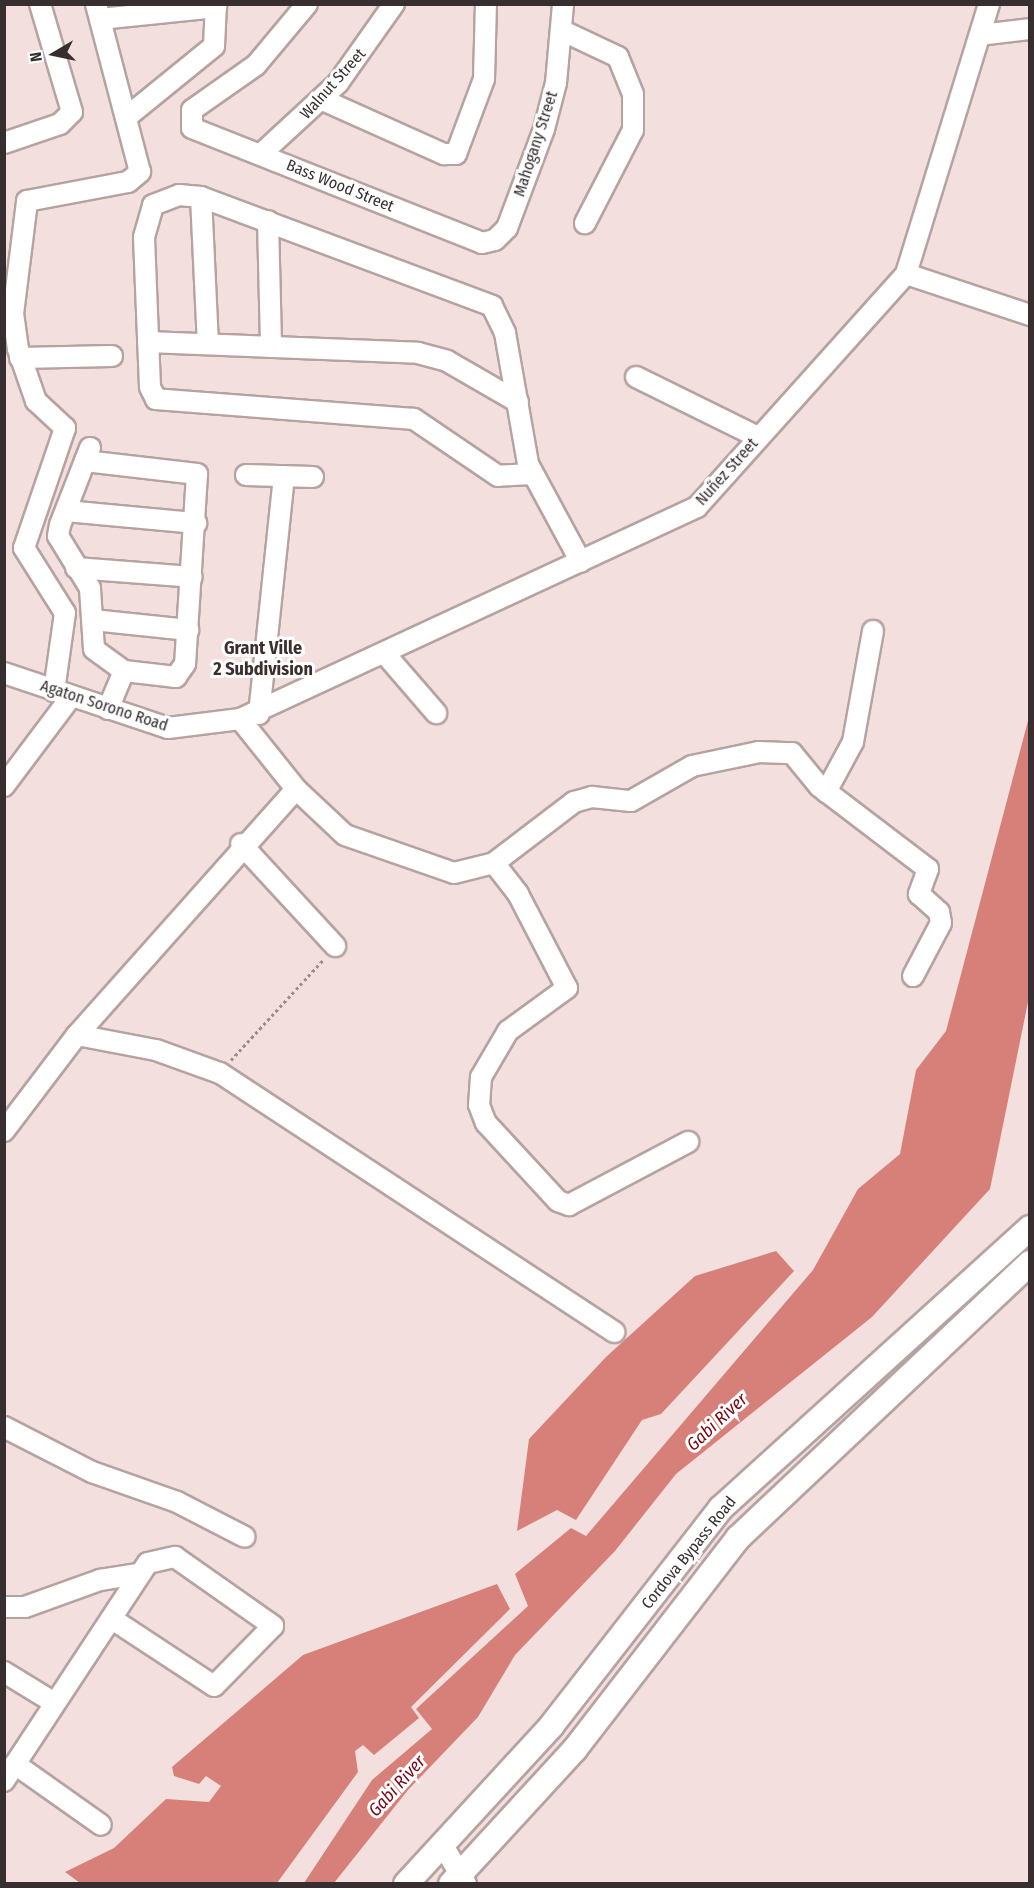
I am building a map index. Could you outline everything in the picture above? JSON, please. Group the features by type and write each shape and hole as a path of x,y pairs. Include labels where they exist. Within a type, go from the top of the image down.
{"main road":[{"name":"Cordova Bypass Road","path":"406,1884 552,1725 722,1508 1029,1228"},
{"name":"Cordova Bypass Road","path":"459,1880 575,1749 738,1538 1029,1263"}],"street":[{"path":"4,143 65,121 72,107 40,4"},
{"name":"Bass Wood Street","path":"306,4 256,65 195,107 189,122 199,132 261,154 475,241 495,240"},
{"name":"Walnut Street","path":"261,154 323,100 394,4"},
{"path":"323,100 444,154 456,154 484,79 486,4"},
{"name":"Mahogany Street","path":"495,240 507,228 544,129 563,32 562,4"},
{"name":"Nuñez Street","path":"250,716 386,655 697,507 906,274 989,4"},
{"path":"4,786 62,694 65,614 24,548 65,428 41,409 20,358 13,314 23,207 38,196 138,177 141,162 98,12 216,6 214,46 128,116"},
{"path":"980,35 1029,29"},
{"path":"563,32 618,57 633,94 633,130 585,223"},
{"path":"532,474 498,476 414,419 161,402 150,387 148,342 147,216 153,205 170,197 201,197 485,302 502,324 532,474 580,562"},
{"path":"201,197 208,344"},
{"path":"268,221 271,347"},
{"path":"906,274 1029,315"},
{"path":"148,342 430,355 518,402"},
{"path":"20,358 112,356"},
{"path":"636,376 758,437"},
{"path":"87,454 193,470 198,480 196,523 188,630 180,675 124,671 96,654 90,588 58,536 66,511 87,454"},
{"path":"246,475 312,477"},
{"path":"284,476 250,716 296,789 345,835 454,873 494,863 574,802 592,797 631,801 692,766 759,752 792,753 826,792 928,869 919,894 939,912 941,923 913,976"},
{"path":"66,511 196,523"},
{"path":"76,568 192,577"},
{"path":"93,620 188,630"},
{"path":"826,792 853,741 873,631"},
{"path":"386,655 436,713"},
{"path":"108,709 124,671"},
{"name":"Agaton Sorono Road","path":"4,673 168,728 250,716"},
{"path":"4,1131 76,1035 241,844 296,789"},
{"path":"241,844 336,946"},
{"path":"494,863 518,894 567,988 508,1031 486,1068 479,1105 486,1124 543,1186 569,1205 688,1142"},
{"path":"76,1035 156,1050 220,1073 614,1332"},
{"path":"4,1427 92,1472 177,1502 246,1537"},
{"path":"101,1825 10,1773 53,1702 104,1628 115,1621 137,1574 148,1563 175,1557 271,1620 271,1632 214,1686 115,1621"},
{"path":"4,1607 25,1607 100,1580 137,1574"},
{"path":"4,1672 53,1702"},
{"path":"442,1844 459,1880"}],"path":[{"path":"220,1073 336,946"}],"water":[{"name":"Gabi River","path":"1029,717 1029,997 990,1189 872,1317 676,1474 615,1551 515,1655 478,1717 408,1790 334,1883 304,1883 372,1780 432,1729 416,1709 528,1606 515,1574 571,1528 586,1536 813,1270 858,1189 900,1154 916,1070 946,1031"},
{"path":"776,1251 794,1271 661,1414 642,1420 576,1520 557,1510 517,1531 529,1439 606,1357 695,1276"},
{"path":"497,1584 510,1609 411,1707 419,1718 374,1755 363,1745 355,1751 358,1772 277,1883 80,1883 65,1872 114,1848 166,1799 209,1802 221,1786 206,1776 199,1784 174,1776 172,1767 303,1655"}],"district":[{"name":"Grant Ville 2 Subdivision","path":"263,659"}]}
